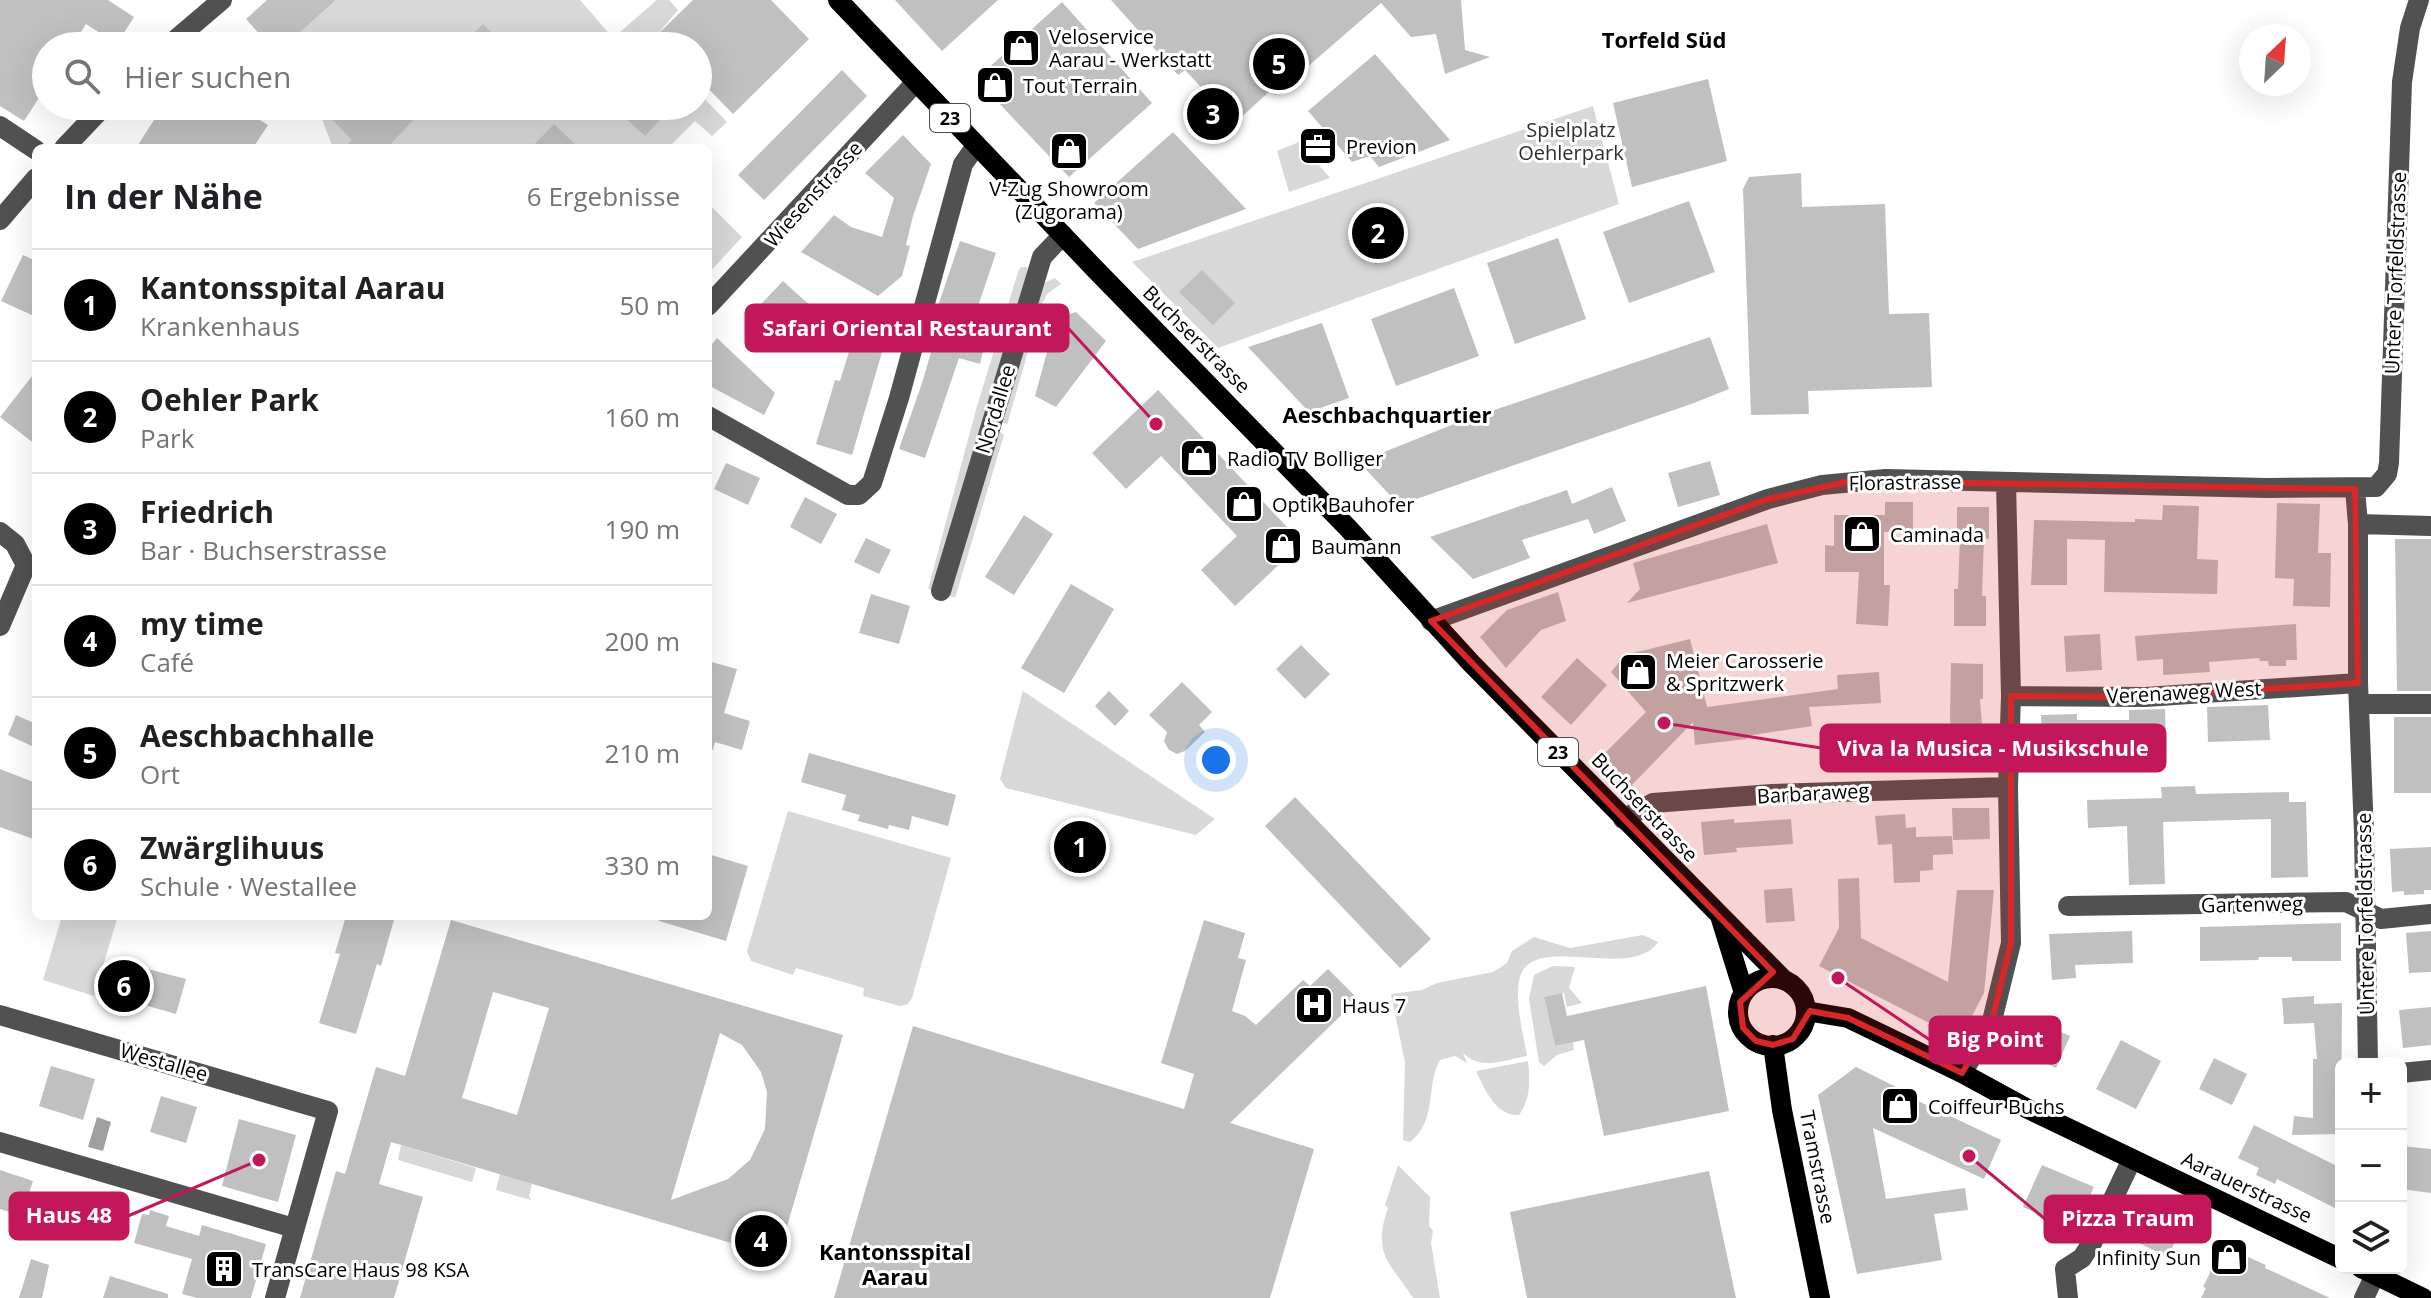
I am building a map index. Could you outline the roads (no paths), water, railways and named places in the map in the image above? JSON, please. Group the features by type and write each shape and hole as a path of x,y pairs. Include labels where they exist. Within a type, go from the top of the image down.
{"main road":[{"name":"Buchserstrasse","path":"838,0 1400,582 1431,621 1783,979"},
{"name":"Buchserstrasse","path":"1721,919 1744,993"},
{"path":"1744,993 1761,979 1783,979"},
{"name":"23","path":"1783,979 1799,990 1806,1011"},
{"name":"23","path":"1744,993 1739,1011 1743,1028 1756,1041 1773,1045"},
{"name":"Aarauerstrasse","path":"1806,1011 1848,1018 2026,1108 2335,1256"},
{"path":"1773,1045 1793,1039 1801,1031 1806,1011"},
{"name":"Tramstrasse","path":"1773,1045 1782,1110 1820,1298"},
{"path":"2374,1274 2423,1298"}],"street":[{"path":"184,32 222,0"},
{"name":"Untere Torfeldstrasse","path":"2368,1058 2355,489 2376,487 2387,474 2389,463 2402,82 2410,28 2419,0"},
{"name":"Wiesenstrasse","path":"712,302 916,82"},
{"path":"68,144 91,120"},
{"path":"0,126 32,147"},
{"path":"712,418 848,495 859,495 872,483 899,398 963,164 976,146"},
{"path":"0,220 32,183"},
{"name":"Nordallee","path":"941,591 1042,257 1063,235"},
{"name":"Florastrasse","path":"1431,621 1768,499 1822,485 1886,479 2355,489"},
{"path":"1962,1073 1991,1025 2011,943 2008,787 2011,696 2006,482"},
{"path":"2358,524 2431,526"},
{"path":"0,532 15,544 26,565 0,626"},
{"name":"Verenaweg West","path":"2011,696 2358,693 2431,704"},
{"name":"Barbaraweg","path":"1623,819 1653,803 1772,794 2008,787"},
{"name":"Gartenweg","path":"2068,906 2346,902 2381,919 2431,914"},
{"name":"Westallee","path":"0,1015 328,1111 294,1228"},
{"path":"2407,1072 2431,1070"},
{"path":"0,1142 294,1228 275,1298"},
{"path":"2068,1298 2065,1269 2082,1258 2093,1241 2132,1159"},
{"path":"2364,1298 2366,1274"}],"place":[{"name":"Veloservice Aarau - Werkstatt","path":"1021,48"},
{"name":"Aeschbachhalle","path":"1279,64"},
{"name":"Tout Terrain","path":"995,85"},
{"name":"Friedrich","path":"1213,114"},
{"name":"Previon","path":"1318,146"},
{"name":"V-Zug Showroom (Zugorama)","path":"1069,151"},
{"name":"Oehler Park","path":"1378,233"},
{"name":"Safari Oriental Restaurant","path":"1156,424"},
{"name":"Radio TV Bolliger","path":"1199,458"},
{"name":"Optik Bauhofer","path":"1244,504"},
{"name":"Caminada","path":"1862,534"},
{"name":"Baumann","path":"1283,546"},
{"name":"Meier Carosserie & Spritzwerk","path":"1638,672"},
{"name":"Viva la Musica - Musikschule","path":"1664,723"},
{"name":"Kantonsspital Aarau","path":"1080,847"},
{"name":"Big Point","path":"1838,978"},
{"name":"Zwärglihuus","path":"124,986"},
{"name":"Haus 7","path":"1314,1005"},
{"name":"Coiffeur Buchs","path":"1900,1106"},
{"name":"Pizza Traum","path":"1969,1156"},
{"name":"Haus 48","path":"259,1160"},
{"name":"my time","path":"761,1241"},
{"name":"Infinity Sun","path":"2229,1257"},
{"name":"TransCare Haus 98 KSA","path":"224,1269"}],"district":[{"name":"Torfeld Süd","path":"1664,39"},
{"name":"Aeschbachquartier","path":"1387,414"},
{"name":"Kantonsspital Aarau","path":"895,1264"}],"park label":[{"name":"Spielplatz Oehlerpark","path":"1571,140"}]}
